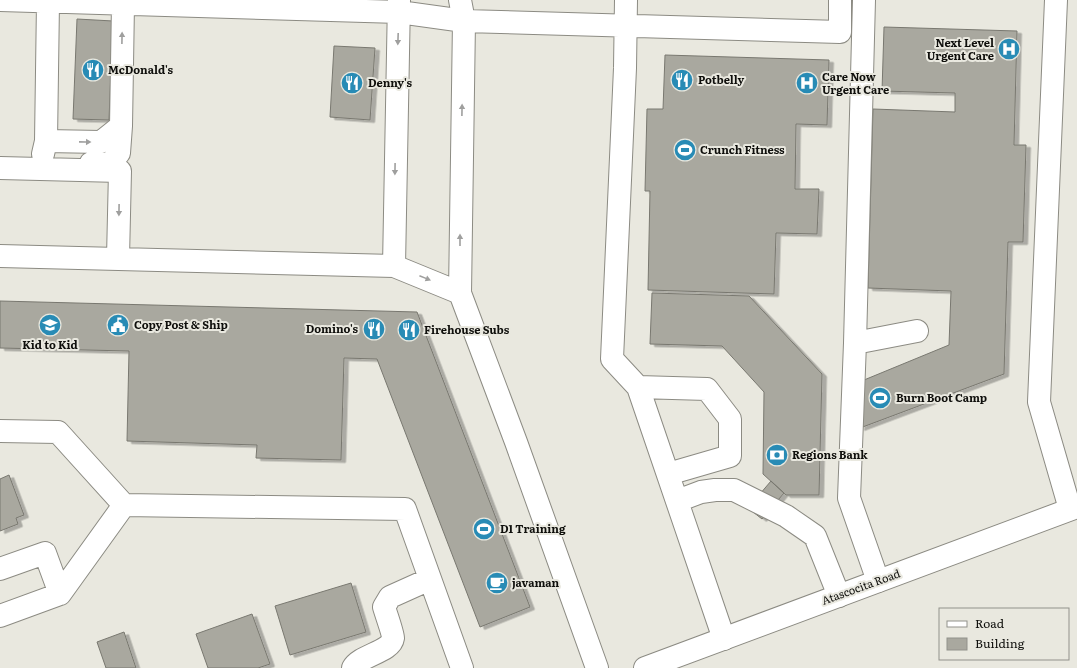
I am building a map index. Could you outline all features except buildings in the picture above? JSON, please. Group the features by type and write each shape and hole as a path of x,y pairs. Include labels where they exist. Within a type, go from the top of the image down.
{"main road":[{"path":"0,0 123,4 156,2 399,6 464,22 626,25 840,32 840,0"},
{"path":"460,0 464,22 460,293 516,442 597,668"},
{"path":"626,0 625,83 612,359 638,387 724,639"},
{"path":"864,0 855,343 849,498 878,581"},
{"path":"1056,0 1040,402 1074,508"},
{"path":"40,169 46,141 48,2"},
{"path":"46,141 101,142 121,126 123,4"},
{"path":"394,266 399,6"},
{"path":"0,168 120,171 118,258"},
{"path":"0,256 394,266 460,293"},
{"path":"855,343 917,331"},
{"path":"638,387 707,389 730,419 730,456 668,474"},
{"path":"0,431 58,432 124,505 405,509 462,668"},
{"path":"677,501 701,492 734,490 786,516 815,536 839,596"},
{"path":"0,616 60,594 124,505"},
{"name":"Atascocita Road","path":"645,668 1074,508"},
{"path":"0,569 45,553 60,594"},
{"path":"353,668 362,659 390,645 393,638 384,608 390,597 430,578"}],"place":[{"name":"Next Level Urgent Care","path":"1009,49"},
{"name":"McDonald's","path":"93,70"},
{"name":"Potbelly","path":"682,80"},
{"name":"Denny's","path":"352,83"},
{"name":"Care Now Urgent Care","path":"807,83"},
{"name":"Crunch Fitness","path":"685,150"},
{"name":"Kid to Kid","path":"50,325"},
{"name":"Copy Post & Ship","path":"118,325"},
{"name":"Domino's","path":"374,329"},
{"name":"Firehouse Subs","path":"409,330"},
{"name":"Burn Boot Camp","path":"880,398"},
{"name":"Regions Bank","path":"777,455"},
{"name":"D1 Training","path":"484,529"},
{"name":"javaman","path":"497,583"}]}
